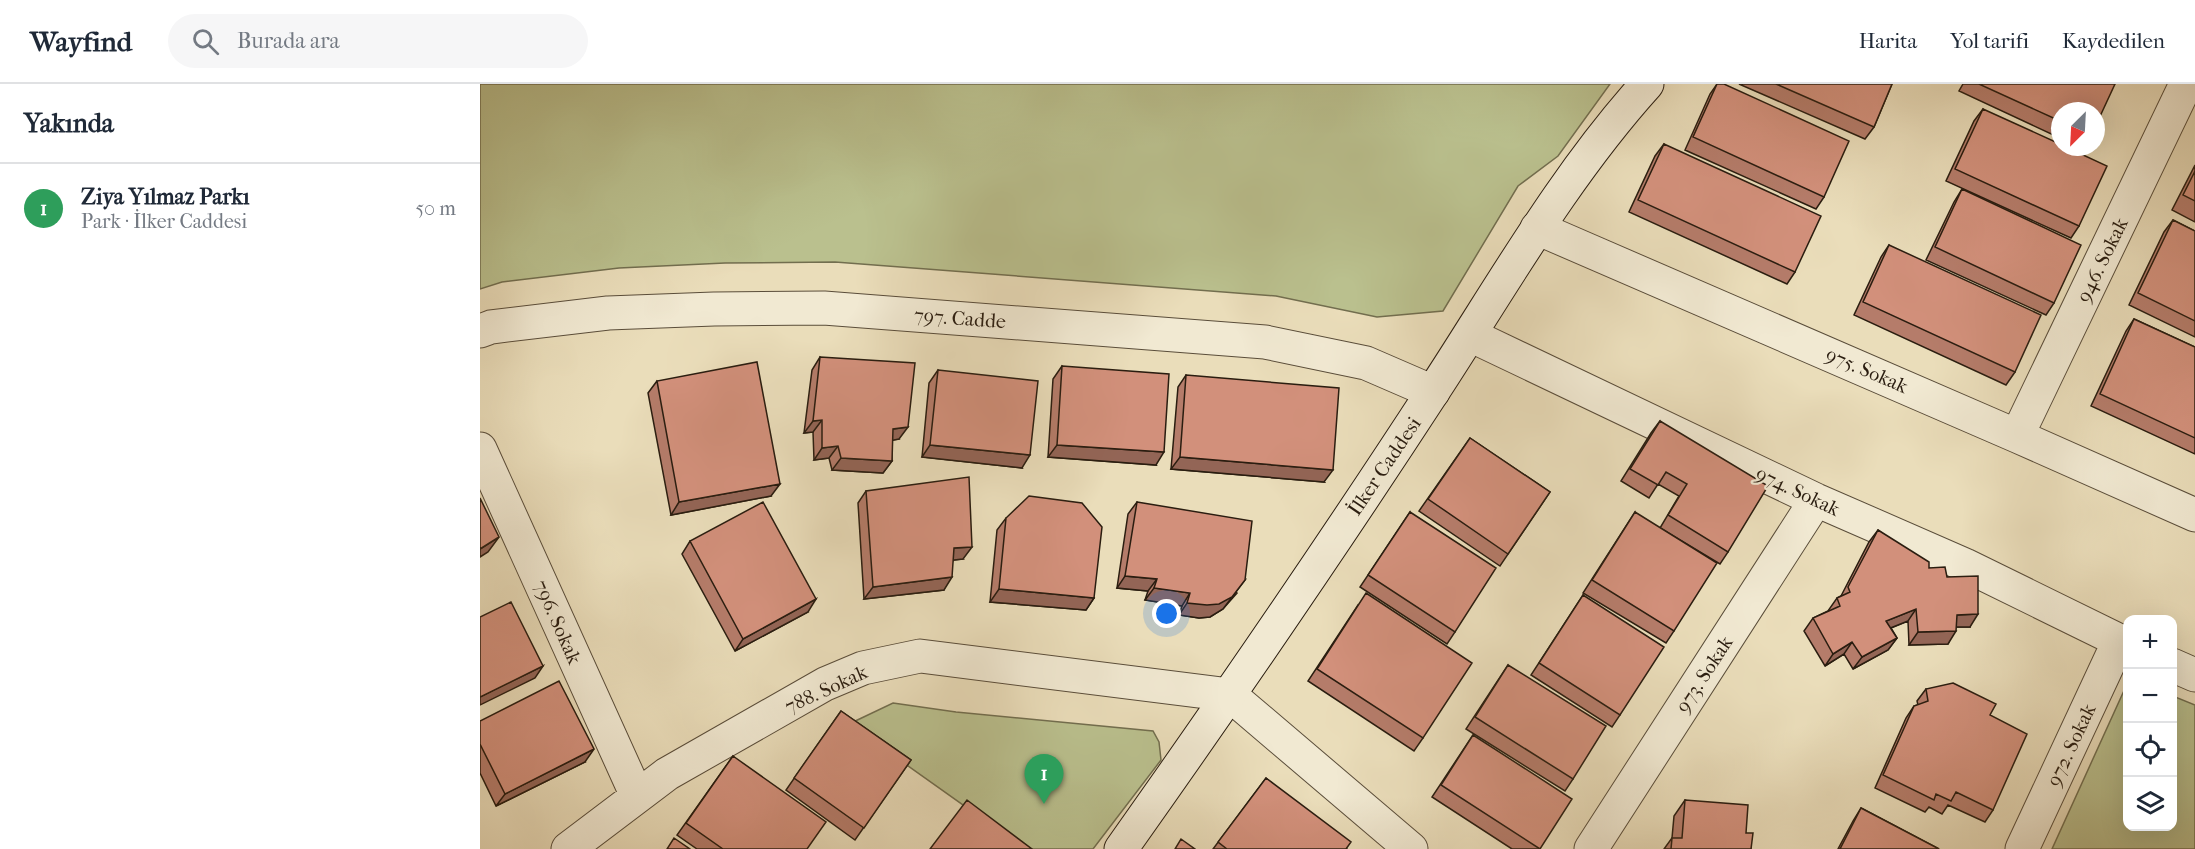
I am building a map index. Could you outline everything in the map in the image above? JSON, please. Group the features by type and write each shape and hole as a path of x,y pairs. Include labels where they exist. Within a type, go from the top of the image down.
{"street":[{"name":"İlker Caddesi","path":"1121,849 1230,695 1433,392 1537,228 1614,121 1647,84"},
{"name":"946. Sokak","path":"2017,436 2186,84"},
{"name":"975. Sokak","path":"1537,228 2195,515"},
{"name":"797. Cadde","path":"480,331 491,327 608,313 824,308 1265,342 1366,363 1433,392"},
{"name":"974. Sokak","path":"1470,335 1816,500 1965,565 2123,643"},
{"name":"796. Sokak","path":"480,449 637,796"},
{"name":"973. Sokak","path":"1592,849 1816,500"},
{"name":"972. Sokak","path":"2022,849 2123,643"},
{"name":"788. Sokak","path":"567,849 667,774 825,684 863,668 920,656 1230,695"},
{"path":"2177,667 2195,675"},
{"path":"1230,695 1411,849"}],"green space":[{"path":"480,84 1610,84 1558,156 1518,186 1443,311 1377,317 1276,296 835,262 725,263 619,268 502,282 480,289"},
{"path":"2123,693 2123,831 2177,831 2177,698 2195,705 2195,849 2052,849"},
{"path":"893,703 956,712 1153,731 1159,742 1161,760 1093,849 1025,849 849,724"}],"building":[{"path":"1717,84 1724,84 1849,141 1824,197 1693,137"},
{"path":"1776,84 1892,84 1874,127"},
{"path":"1979,84 2115,84 2105,106 2105,102 2051,102 2051,117"},
{"path":"1983,109 2051,140 2051,156 2085,156 2107,166 2079,226 1955,169"},
{"path":"1664,144 1821,216 1795,272 1638,200"},
{"path":"2195,171 2195,201 2183,195"},
{"path":"1962,189 2081,245 2054,303 1935,247"},
{"path":"2173,220 2195,231 2195,321 2138,293"},
{"path":"1889,245 2041,315 2015,372 1863,302"},
{"path":"2134,319 2195,347 2195,438 2100,394"},
{"path":"820,357 915,363 908,427 893,429 892,461 841,458 838,446 822,448 822,420 813,421"},
{"path":"757,362 780,484 679,502 657,381"},
{"path":"1062,366 1169,374 1164,452 1057,445"},
{"path":"938,370 1038,381 1030,455 930,445"},
{"path":"1186,375 1339,388 1333,470 1180,457"},
{"path":"1660,421 1768,486 1728,552 1668,515 1687,484 1666,472 1658,485 1630,469"},
{"path":"1470,438 1550,492 1508,554 1428,499"},
{"path":"969,477 972,547 954,548 952,577 873,587 866,491"},
{"path":"1029,496 1082,503 1102,527 1094,598 999,589 1006,518"},
{"path":"480,498 499,537 480,549"},
{"path":"763,502 816,599 743,639 690,541"},
{"path":"1137,502 1252,521 1245,580 1232,597 1219,604 1187,603 1190,593 1154,588 1157,579 1125,576"},
{"path":"1410,512 1496,568 1455,632 1368,575"},
{"path":"1635,512 1717,563 1674,631 1592,580"},
{"path":"1878,530 1929,562 1929,568 1945,567 1947,577 1978,576 1978,614 1957,615 1956,631 1918,632 1916,609 1886,621 1897,638 1862,657 1852,642 1833,654 1813,618 1840,606 1837,598 1850,592 1848,587"},
{"path":"1366,593 1472,663 1423,738 1317,669"},
{"path":"1583,595 1664,647 1620,715 1539,663"},
{"path":"511,602 543,666 480,697 480,617"},
{"path":"1508,665 1606,726 1573,779 1475,717"},
{"path":"559,681 594,749 505,794 480,744 480,721"},
{"path":"1953,683 1996,704 1990,715 2027,734 1993,810 1956,792 1951,801 1936,794 1934,800 1883,775 1914,706 1928,701 1926,689"},
{"path":"841,711 911,760 864,828 794,778"},
{"path":"1473,735 1572,799 1540,849 1441,785"},
{"path":"733,756 826,822 807,849 723,849 686,823"},
{"path":"1266,778 1351,842 1346,849 1227,849 1218,842"},
{"path":"967,800 1032,849 930,849"},
{"path":"1685,800 1748,805 1746,833 1753,833 1751,849 1671,849 1672,838 1682,838"},
{"path":"1861,808 1939,849 1840,849"},
{"path":"674,838 690,849 667,849"},
{"path":"1181,839 1195,849 1175,849"}],"place":[{"name":"Ziya Yılmaz Parkı","path":"1044,804"}]}
